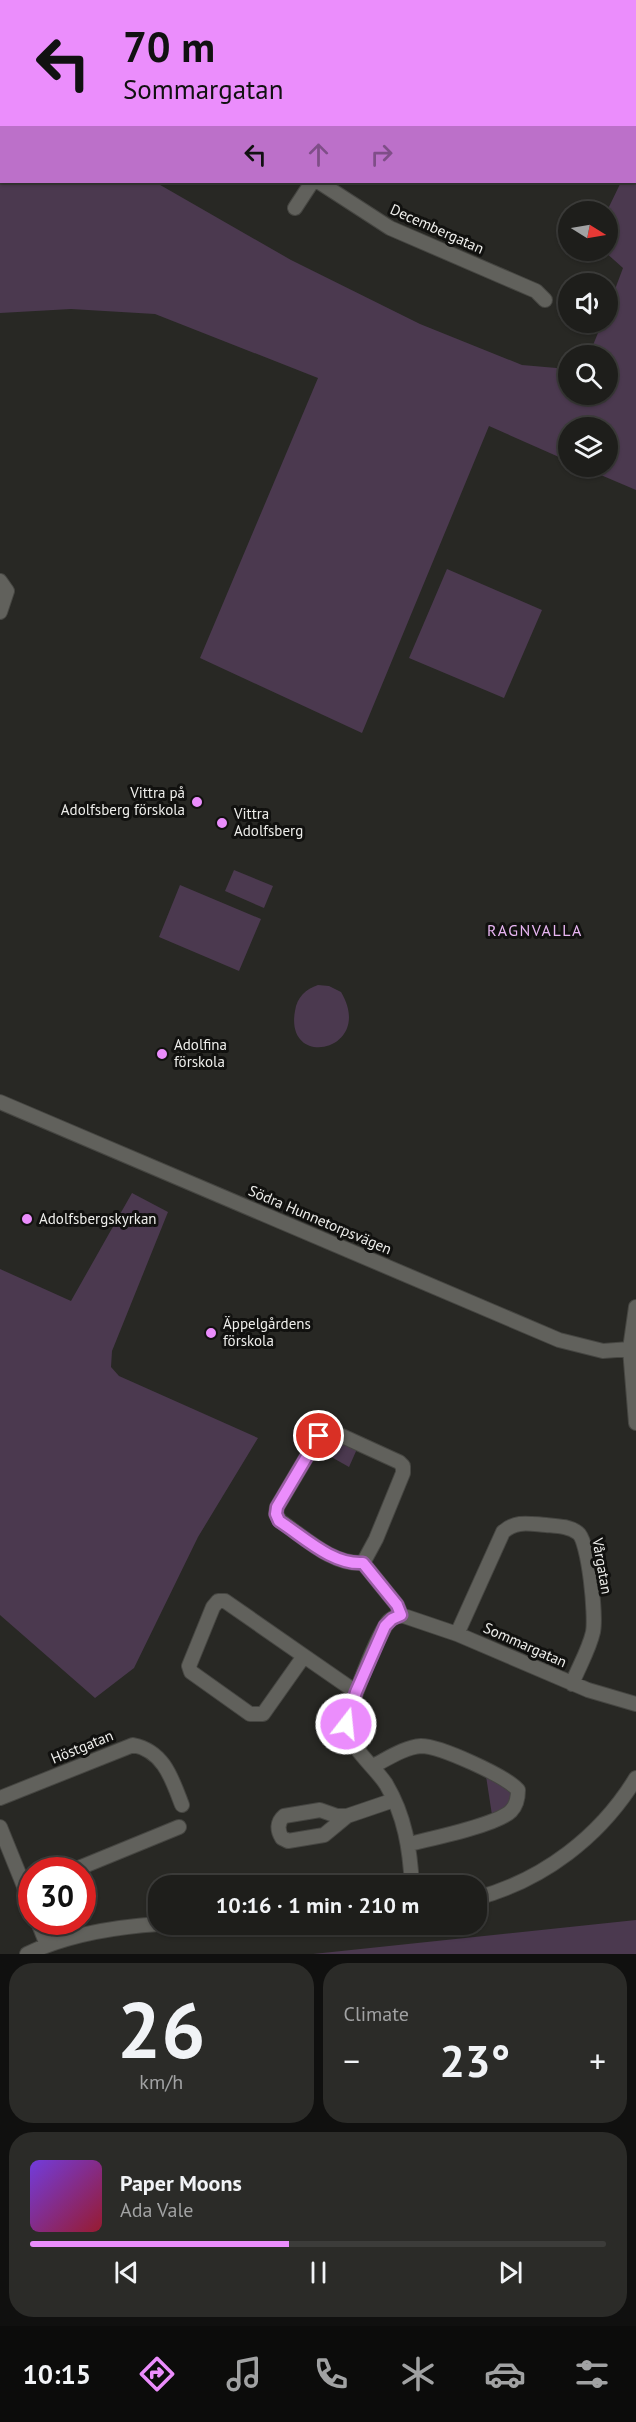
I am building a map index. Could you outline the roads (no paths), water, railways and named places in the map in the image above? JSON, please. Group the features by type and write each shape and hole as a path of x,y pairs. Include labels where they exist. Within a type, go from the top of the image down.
{"street":[{"path":"295,208 311,183"},
{"name":"Decembergatan","path":"321,183 390,228 536,291 545,300"},
{"path":"0,581 7,591 0,612"},
{"name":"Södra Hunnetorpsvägen","path":"0,1102 559,1340 597,1350 630,1349"},
{"path":"636,1307 630,1349 636,1423"},
{"path":"329,1430 399,1462 403,1466 403,1473 381,1528 363,1563 350,1564 337,1559 279,1521 276,1514 277,1507 324,1431 329,1430"},
{"name":"Vårgatan","path":"457,1634 502,1532 520,1523 567,1527 580,1534 585,1546 594,1615 592,1634 572,1684"},
{"path":"363,1563 397,1605 401,1615 392,1619 385,1626 356,1692 349,1712 347,1730 352,1741 373,1766 394,1800 409,1844 411,1875"},
{"path":"304,1656 263,1714 256,1715 250,1714 191,1672 189,1666 213,1607 218,1600 225,1601 356,1692"},
{"name":"Sommargatan","path":"401,1615 457,1634 572,1684 636,1704"},
{"name":"Höstgatan","path":"0,1797 133,1745 149,1752 167,1768 182,1805"},
{"path":"373,1766 405,1750 419,1746 433,1748 501,1777 512,1783 518,1790 518,1801 510,1812 454,1834 409,1844"},
{"path":"487,1894 522,1882 559,1861 599,1826 622,1800 636,1778"},
{"path":"347,1816 394,1800"},
{"path":"0,1827 18,1867"},
{"path":"96,1861 179,1827"},
{"path":"27,1954 47,1945 105,1930 148,1925"},
{"path":"43,1935 47,1945"}],"place":[{"name":"Vittra på Adolfsberg förskola","path":"197,802"},
{"name":"Vittra Adolfsberg","path":"222,823"},
{"name":"Adolfina förskola","path":"162,1054"},
{"name":"Adolfsbergskyrkan","path":"27,1219"},
{"name":"Äppelgårdens förskola","path":"211,1333"}],"district":[{"name":"RAGNVALLA","path":"535,930"}]}
